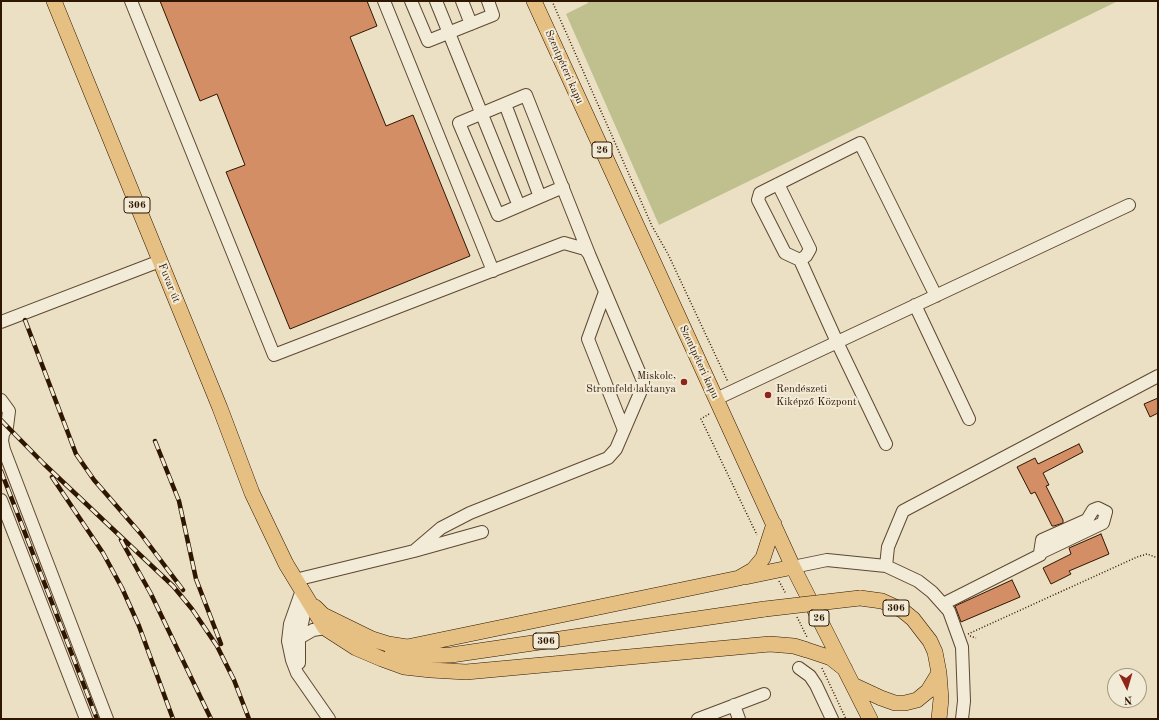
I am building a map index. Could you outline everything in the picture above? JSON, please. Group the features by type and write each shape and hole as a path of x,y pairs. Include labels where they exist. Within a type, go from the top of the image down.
{"main road":[{"name":"Fuvar út","path":"54,1 220,408 252,493 286,564 301,590"},
{"name":"Szentpéteri kapu","path":"534,1 793,567 870,719"},
{"path":"739,578 753,570 763,558 774,524"},
{"path":"301,590 323,615 372,639 388,644 407,647 793,567"},
{"path":"301,590 325,628 356,648 404,667 466,672 770,644 794,646 807,650 831,658 845,669"},
{"name":"306","path":"301,590 318,614 332,626 363,645 382,652 406,656 451,655 765,610 860,598 882,601 902,610 913,619 930,641 935,652 939,673"},
{"path":"853,685 894,703 905,703 917,700 928,691 939,673"},
{"path":"939,673 941,699 939,719"}],"street":[{"path":"131,1 274,355 564,243 585,249 588,254"},
{"path":"384,1 493,271"},
{"path":"411,1 428,42 493,15 488,1"},
{"path":"436,1 519,206"},
{"path":"462,1 471,24"},
{"path":"414,551 441,528 470,513 608,458 616,449 643,386 643,381 588,254 563,187 526,94 459,123 498,215 563,187"},
{"path":"505,104 540,197"},
{"path":"886,444 837,342 800,260 785,253 758,200 760,193 860,143 936,296"},
{"path":"778,184 810,249 806,256 800,260"},
{"path":"716,398 1129,205"},
{"path":"1,322 160,261"},
{"path":"605,292 588,338 624,430"},
{"path":"915,305 969,419"},
{"path":"886,566 888,547 903,512 1158,376"},
{"path":"1,400 9,411 7,427 2,434 4,450 108,719"},
{"path":"1,500 86,719"},
{"path":"943,604 1040,555 1040,553 1104,523 1106,512 1098,508 1093,510 1088,520 1042,540 1040,553"},
{"path":"301,590 414,551 482,532"},
{"path":"793,567 827,560 886,566 918,581 932,592 949,611 963,637 964,701 962,719"},
{"path":"301,590 290,624 288,641 292,660 297,673 329,719"},
{"path":"301,590 299,662 307,687"},
{"path":"299,638 313,630 325,628"},
{"path":"799,668 810,676 816,685 832,719"},
{"path":"698,719 764,694"},
{"path":"734,705 739,719"}],"path":[{"path":"552,1 652,226 668,254 732,391"},
{"path":"963,637 1137,556 1147,554 1158,558"},
{"path":"963,637 976,638"}],"green space":[{"path":"587,1 1118,1 659,225 566,14 588,3"}],"building":[{"path":"160,1 367,1 377,26 350,37 386,126 413,115 470,256 290,329 226,172 245,165 217,94 200,101"},
{"path":"1158,398 1158,413 1150,417 1144,404"},
{"path":"1079,444 1083,452 1043,473 1049,485 1046,486 1063,520 1063,523 1052,526 1035,492 1031,494 1017,467 1035,458 1038,464"},
{"path":"1101,534 1109,554 1069,571 1071,574 1051,584 1043,568 1071,554 1069,548"},
{"path":"1012,580 1020,597 961,622 955,606"}],"railway":[{"path":"25,320 76,454 94,480 141,534 183,590"},
{"path":"1,420 44,464 173,586 192,609 217,646 234,680 249,719"},
{"path":"155,441 179,501 196,579 221,644"},
{"path":"1,471 97,719"},
{"path":"52,477 103,553 122,588 139,626 173,719"},
{"path":"121,540 151,594 211,719"}],"place":[{"name":"Miskolc, Stromfeld laktanya","path":"684,382"},
{"name":"Rendészeti Kiképző Központ","path":"768,395"}]}
